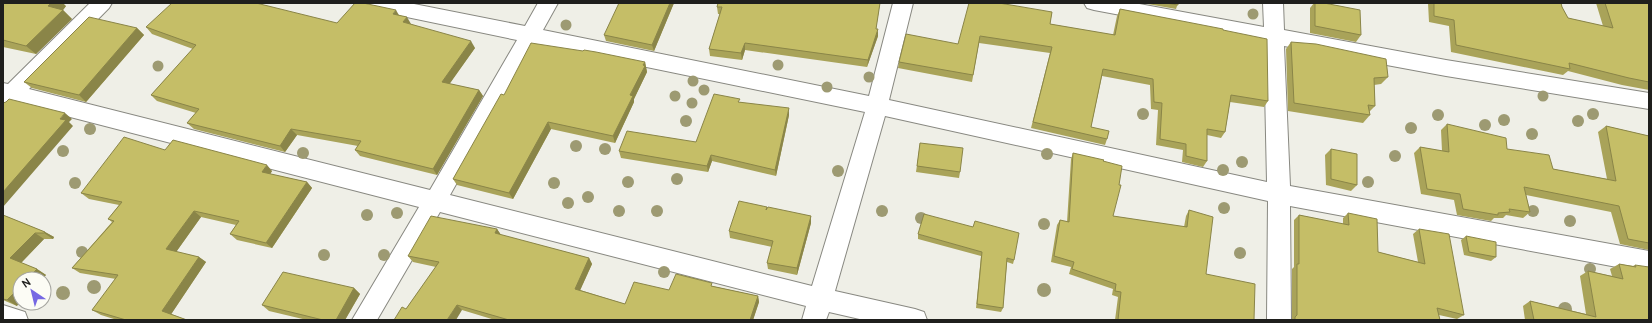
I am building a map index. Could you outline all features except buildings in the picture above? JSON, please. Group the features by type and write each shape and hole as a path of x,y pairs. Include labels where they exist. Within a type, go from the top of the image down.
{"street":[{"path":"6,96 102,3"},
{"path":"372,3 877,106 1279,194 1649,262"},
{"path":"364,320 435,201 548,3"},
{"path":"817,310 877,106 904,3"},
{"path":"1094,3 1446,68 1649,101"},
{"path":"1272,3 1279,194 1279,320"},
{"path":"6,96 435,201 817,310 915,320"},
{"path":"3,316 16,320"}]}
